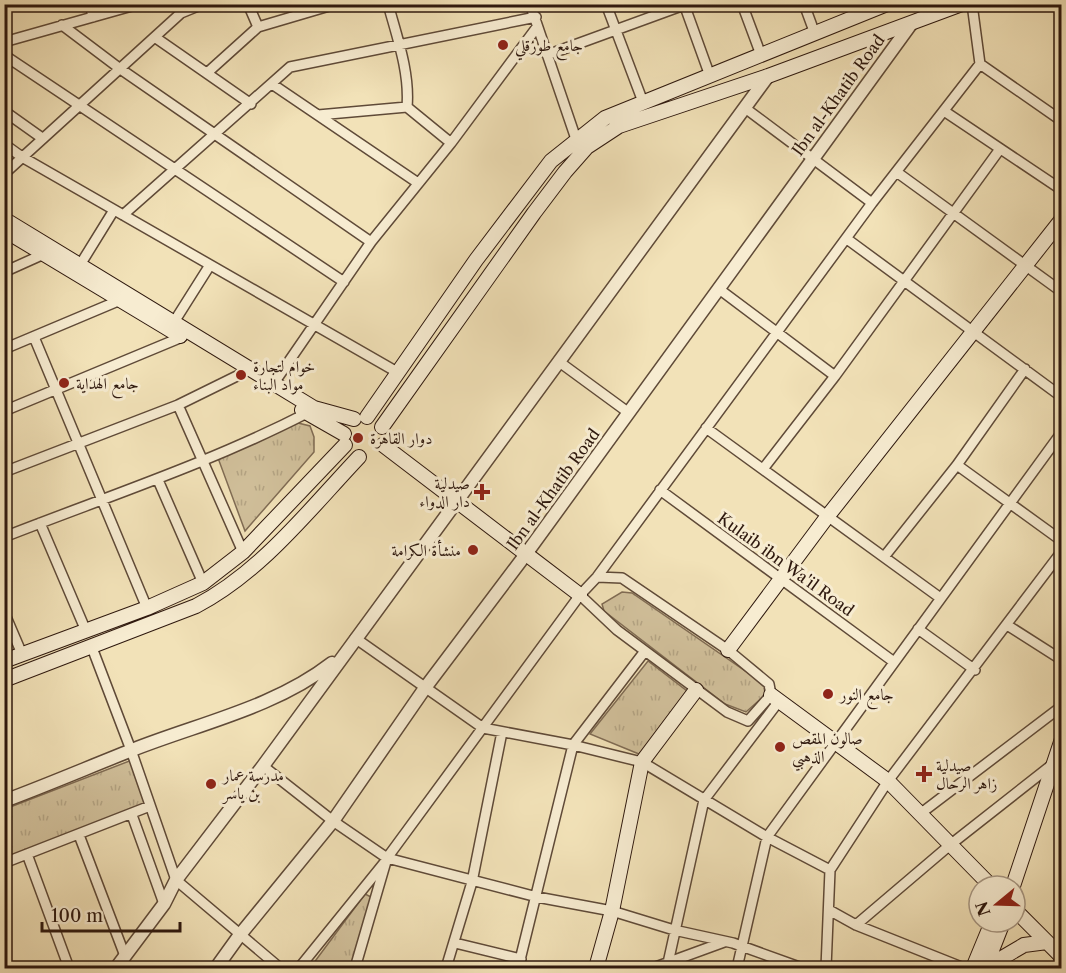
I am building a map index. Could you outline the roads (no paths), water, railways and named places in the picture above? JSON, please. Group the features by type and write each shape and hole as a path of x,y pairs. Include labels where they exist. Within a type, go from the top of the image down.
{"main road":[{"path":"4,661 147,608 203,583 243,552 344,440 397,372 551,161 576,139 605,118 815,34 867,8 887,4"},
{"path":"4,680 196,606 224,591 260,562 359,457 375,454 383,446 382,426 558,180 587,147 619,126 768,76 962,4"},
{"path":"4,219 314,408 361,418 382,426"},
{"path":"728,650 827,517 972,330 1062,219"},
{"path":"4,230 118,301 307,413 344,440 359,457"},
{"path":"383,446 580,595"},
{"path":"596,969 612,910 642,762 696,690"},
{"path":"775,698 888,782 979,874"},
{"path":"1017,874 1062,739"},
{"path":"1027,922 1062,957"},
{"path":"988,967 991,934"},
{"path":"988,967 999,934"},
{"path":"988,967 1024,945 1047,942"}],"street":[{"path":"90,4 93,17"},
{"path":"4,42 139,4"},
{"path":"4,174 181,13 203,4"},
{"path":"248,4 258,27"},
{"path":"207,73 258,27 318,7 336,4"},
{"path":"388,4 399,45 408,94 407,107"},
{"path":"530,4 576,139"},
{"path":"606,4 643,102"},
{"path":"742,4 761,55"},
{"path":"804,4 815,34"},
{"path":"298,969 387,858 580,595 597,578 872,203 898,173 980,64 972,4"},
{"path":"547,55 684,5 710,76"},
{"path":"80,265 119,213 176,169 290,67 399,45 536,22"},
{"path":"274,383 371,242 451,143 536,22"},
{"name":"Ibn al-Khatib Road","path":"216,969 239,936 333,821 426,688 629,413 910,24"},
{"path":"62,25 119,68 371,242"},
{"path":"156,38 251,104"},
{"path":"4,56 80,104 344,282"},
{"path":"980,64 1062,121"},
{"path":"116,969 164,904 176,880 263,766 455,500 768,76"},
{"path":"272,84 418,183"},
{"path":"318,115 407,107 451,143"},
{"path":"745,108 872,203"},
{"path":"4,111 42,138"},
{"path":"944,111 1062,190"},
{"path":"4,144 22,157 397,372"},
{"path":"763,469 835,376 1000,149"},
{"path":"898,173 1062,292"},
{"path":"847,239 1062,397"},
{"path":"4,272 44,254"},
{"path":"174,322 210,265"},
{"path":"719,288 835,376"},
{"path":"4,350 118,301"},
{"path":"34,337 147,608"},
{"path":"4,411 182,337"},
{"path":"558,361 629,413"},
{"path":"884,557 957,465 1025,369"},
{"path":"4,472 178,405 241,374"},
{"path":"178,405 243,552"},
{"path":"4,537 100,499 158,480 307,413"},
{"path":"706,428 939,597"},
{"path":"737,969 767,837 939,597 1011,504 1062,432"},
{"path":"957,465 1062,541"},
{"path":"158,480 203,583"},
{"name":"Kulaib ibn Wa'il Road","path":"660,490 894,662"},
{"path":"40,523 86,631"},
{"path":"826,969 830,870 888,782 975,670 1062,551"},
{"path":"597,578 622,578 728,650 769,684 775,698"},
{"path":"580,595 645,651 727,712 748,721 775,698"},
{"path":"4,612 22,654"},
{"path":"1007,625 1062,660"},
{"path":"918,629 975,670"},
{"path":"355,638 483,728 573,745 642,762 767,837 830,870"},
{"path":"91,645 132,750 176,880 280,969"},
{"path":"455,943 519,964 573,745 645,651"},
{"path":"4,801 132,750 265,702 309,681 343,654"},
{"path":"668,963 704,800 775,698"},
{"path":"920,814 1062,706"},
{"path":"446,969 472,882 502,732"},
{"path":"856,925 950,845 1053,764"},
{"path":"263,766 333,821 387,858 472,882 537,897 612,910 674,930 741,946 802,969"},
{"path":"4,863 132,815 150,806"},
{"path":"132,815 164,904"},
{"path":"80,835 125,956"},
{"path":"27,854 69,969"},
{"path":"355,969 387,858"},
{"path":"829,910 856,925 964,969"},
{"path":"653,969 724,942"}],"place":[{"name":"جامع طوزقلي","path":"503,45"},
{"name":"خوام لتجارة مواد البناء","path":"241,375"},
{"name":"جامع الهداية","path":"64,383"},
{"name":"دوار القاهرة","path":"358,438"},
{"name":"صيدلية دار الدواء","path":"482,492"},
{"name":"منشأة الكرامة","path":"473,550"},
{"name":"جامع النور","path":"828,694"},
{"name":"صالون المقص الذهبي","path":"780,747"},
{"name":"صيدلية زاهر الرحال","path":"924,774"},
{"name":"مدرسة عمار بن ياسر","path":"211,784"}]}
